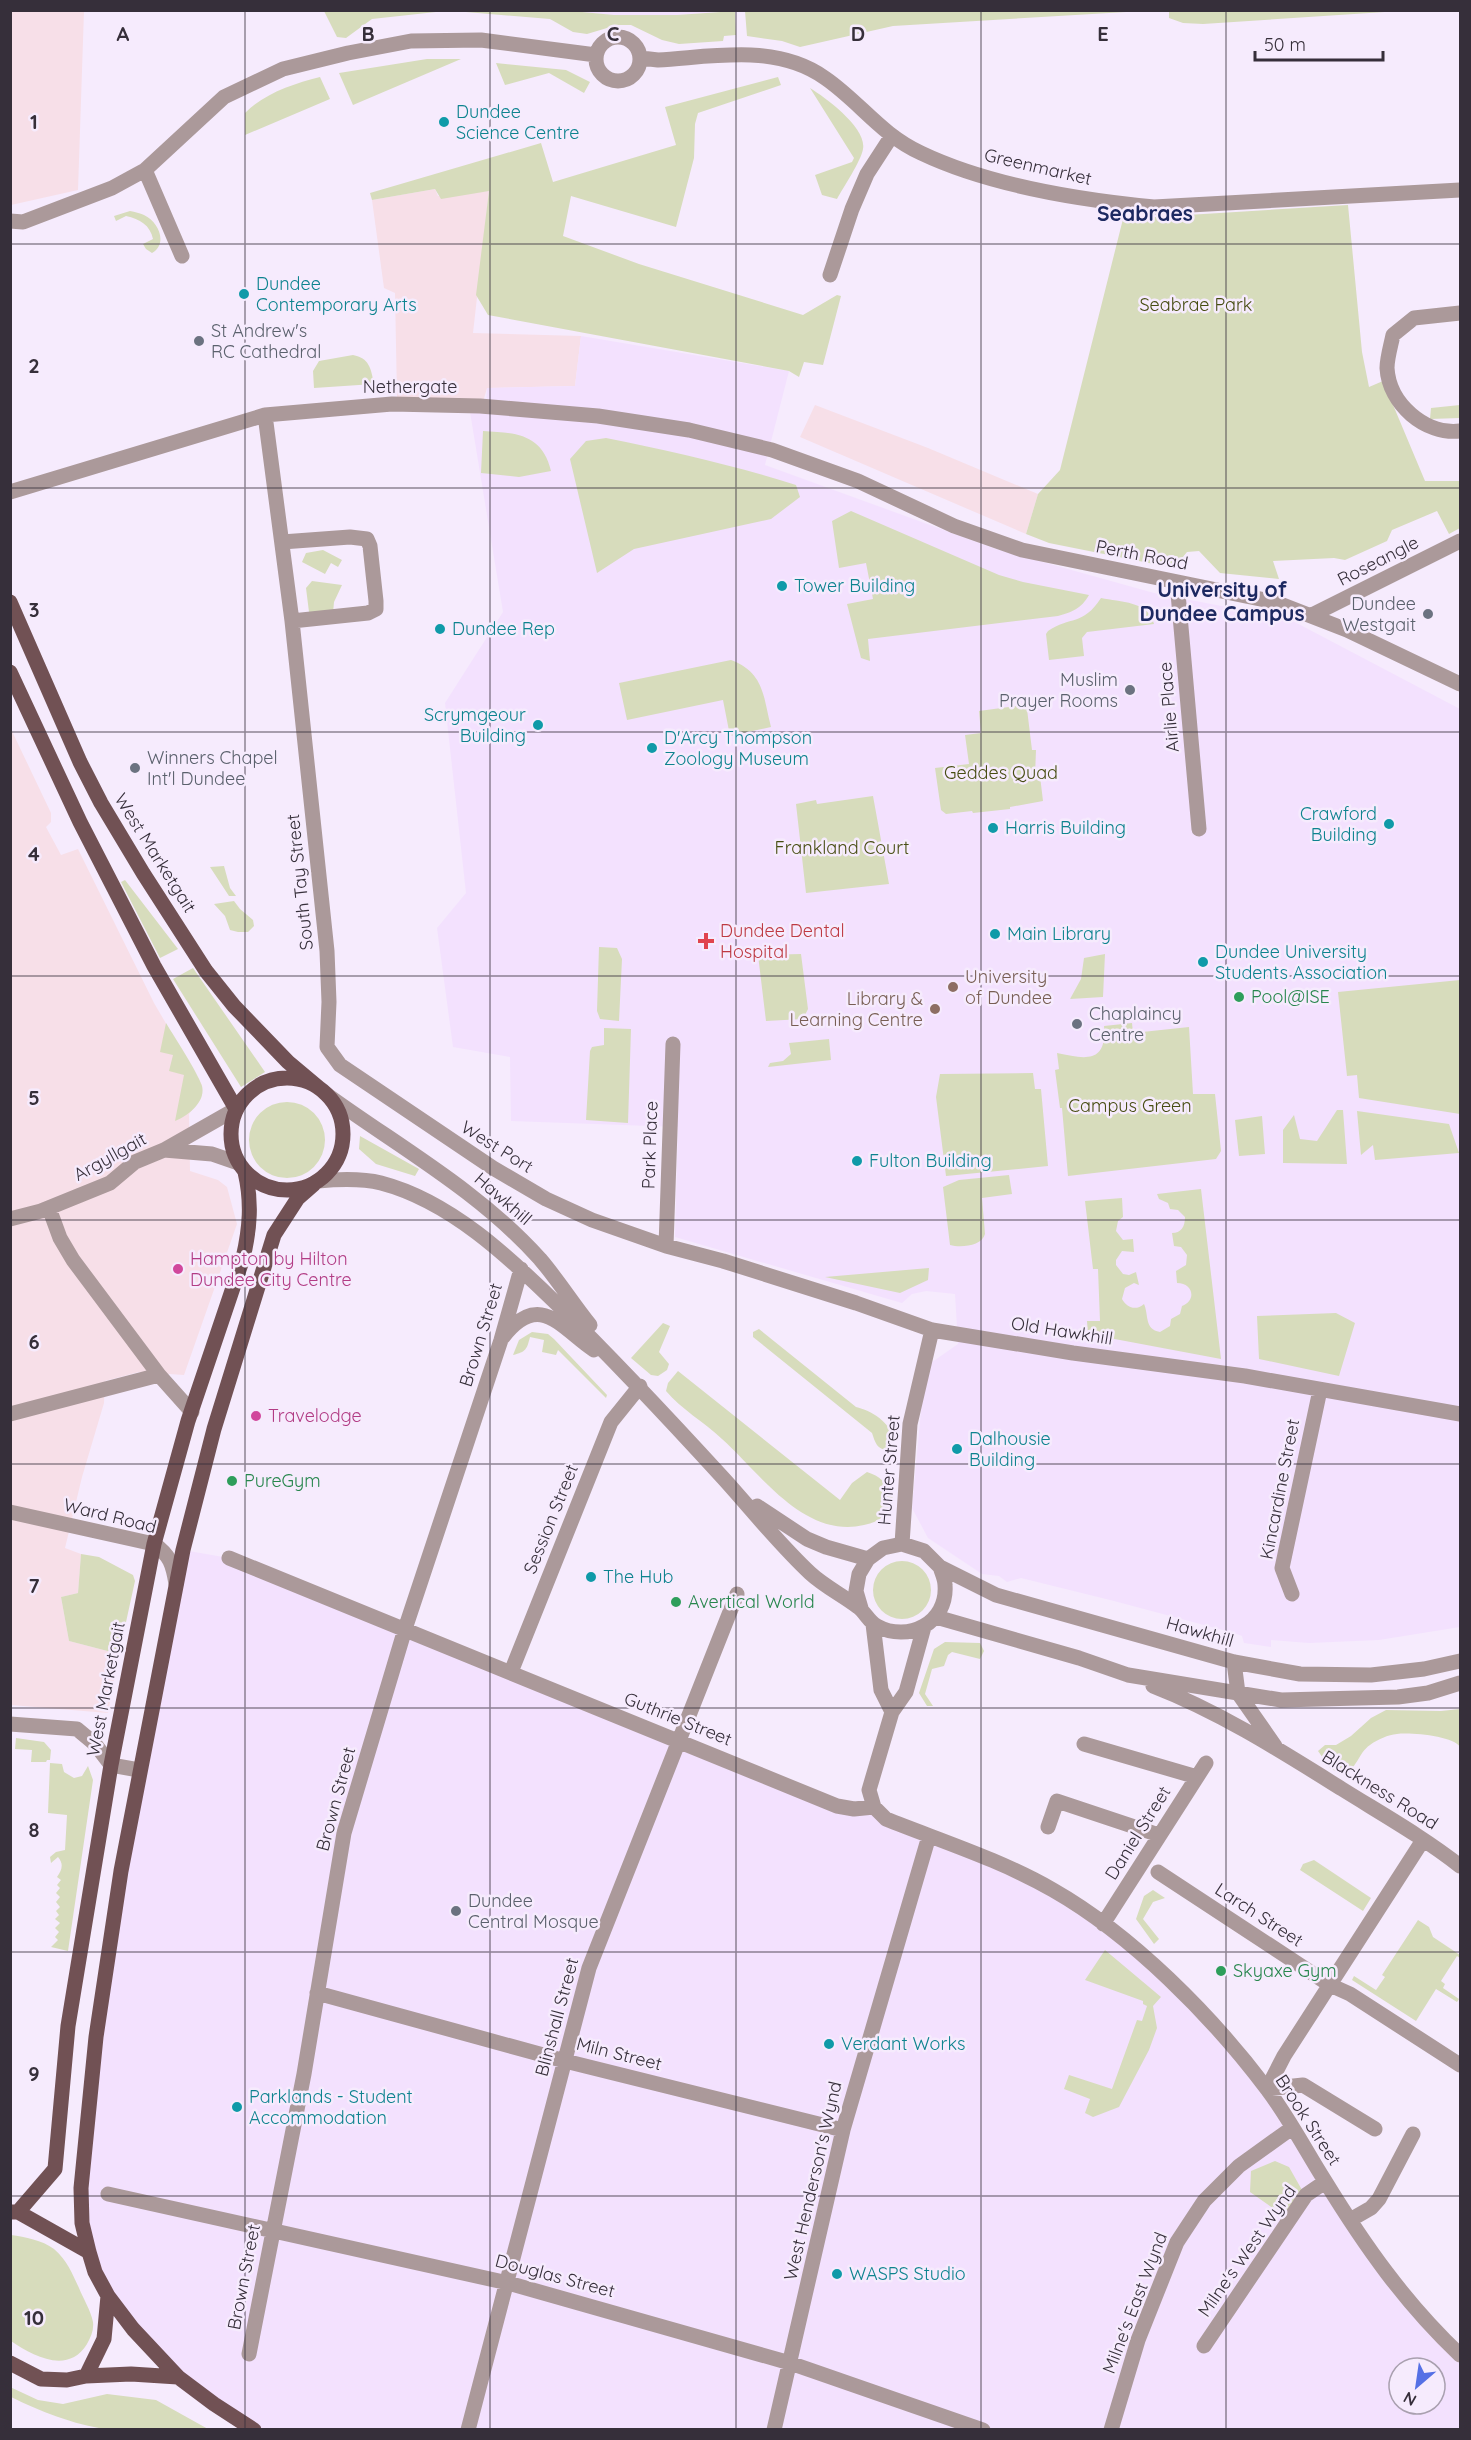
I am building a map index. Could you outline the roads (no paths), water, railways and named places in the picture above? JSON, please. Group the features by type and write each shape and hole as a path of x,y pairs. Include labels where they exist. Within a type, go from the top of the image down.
{"main road":[{"name":"West Marketgait","path":"10,602 80,762 101,803 161,902 206,971 238,1011 288,1062 323,1091"},
{"path":"10,672 80,822 154,966 236,1109"},
{"path":"254,2430 178,2377 133,2329 108,2296 95,2272 88,2252 82,2223 81,2188 96,2037 121,1871 177,1584 214,1429 274,1235 298,1198 316,1183 333,1168 343,1142 341,1118 323,1091 298,1079 272,1080 252,1089 236,1109 231,1125 230,1138 242,1167 259,1184 277,1190 296,1190 316,1183"},
{"name":"West Marketgait","path":"14,2212 55,2169 68,2026 111,1765 154,1544 192,1412 247,1239 251,1204 242,1167"},
{"path":"14,2212 88,2252"},
{"path":"86,2376 104,2338 108,2296"},
{"path":"10,2363 41,2379 67,2380 86,2376 131,2374 178,2377"}],"street":[{"path":"620,36 632,41 640,52 641,58 634,75 618,81 606,78 601,73 596,62 596,55 607,39 620,36"},
{"path":"10,221 23,222 112,188 145,170 224,97 283,69 411,41 481,40 596,55"},
{"name":"Greenmarket","path":"641,58 658,60 761,54 802,65 825,78 891,137 922,153 966,170 1041,191 1154,207 1461,190"},
{"path":"830,275 852,208 867,174 891,137"},
{"path":"145,170 182,256"},
{"path":"1461,313 1414,318 1393,335 1387,368 1396,396 1413,418 1449,433 1461,431"},
{"name":"Nethergate","path":"10,492 265,416 392,405 441,405 550,411 689,430 772,450 816,464"},
{"path":"265,416 282,542 350,537 367,539 370,546 376,609 368,613 292,621"},
{"name":"Perth Road","path":"816,464 990,540 1022,550 1275,602 1312,615 1461,684"},
{"name":"Roseangle","path":"1312,615 1461,541"},
{"name":"South Tay Street","path":"282,542 327,951 329,1002 327,1047"},
{"name":"Airlie Place","path":"1177,582 1199,829"},
{"name":"Park Place","path":"666,1246 673,1044"},
{"name":"West Port","path":"327,1047 340,1065 444,1137 546,1200 592,1220 666,1246"},
{"name":"Hawkhill","path":"323,1091 428,1163 468,1193 514,1234 540,1260 622,1368"},
{"name":"Argyllgait","path":"10,1219 45,1209 110,1183 135,1162 164,1150 236,1109"},
{"name":"Argyllgait","path":"164,1150 212,1154 242,1167"},
{"name":"Hawkhill","path":"316,1183 354,1179 380,1183 402,1190 474,1230 521,1269 640,1386 810,1573 861,1608 873,1624"},
{"path":"45,1209 74,1260 159,1375 192,1412"},
{"name":"Old Hawkhill","path":"666,1246 723,1261 856,1303 932,1330 1073,1353 1245,1376 1461,1414"},
{"name":"Brown Street","path":"249,2354 304,2074 344,1833 405,1629 501,1340 521,1269"},
{"path":"501,1340 511,1327 521,1320 534,1315 547,1314 557,1319 576,1338 622,1368"},
{"name":"Hunter Street","path":"902,1544 910,1424 932,1330"},
{"path":"10,1414 159,1375"},
{"name":"Session Street","path":"512,1672 611,1422 640,1386"},
{"name":"Kincardine Street","path":"1292,1594 1282,1568 1320,1390"},
{"name":"Hawkhill","path":"737,1493 807,1539 826,1547 868,1558"},
{"name":"Ward Road","path":"10,1512 154,1544 172,1561 177,1584"},
{"path":"861,1608 856,1591 859,1574 868,1558 884,1548 902,1544"},
{"name":"Hawkhill","path":"902,1544 924,1551 940,1567 996,1595 1234,1662 1300,1674 1371,1675 1424,1669 1461,1660"},
{"name":"Guthrie Street","path":"229,1558 837,1806 854,1809 874,1807"},
{"path":"940,1567 945,1584 944,1601 930,1622 906,1692 892,1712 869,1790 874,1807 886,1819 999,1864 1052,1890 1103,1924"},
{"name":"Blinshall Street","path":"468,2430 590,1968 737,1594"},
{"path":"873,1624 890,1632 908,1633 930,1622 1079,1659 1128,1676 1281,1700 1367,1699 1428,1693 1461,1683"},
{"path":"873,1624 880,1690 892,1712"},
{"name":"Blackness Road","path":"1234,1662 1238,1693 1277,1749"},
{"name":"Blackness Road","path":"1128,1676 1187,1701 1277,1749 1461,1866"},
{"path":"14,1722 77,1729 95,1744 111,1765 140,1770"},
{"path":"1084,1744 1197,1777"},
{"name":"Daniel Street","path":"1103,1924 1206,1763"},
{"path":"1048,1827 1058,1801 1159,1835"},
{"name":"West Henderson's Wynd","path":"774,2430 843,2130 929,1836"},
{"path":"1267,2089 1284,2056 1423,1840"},
{"name":"Larch Street","path":"1158,1872 1330,1984 1350,1994 1461,2065"},
{"name":"Brook Street","path":"1103,1924 1152,1963 1194,2006 1267,2089 1385,2273 1425,2321 1460,2355"},
{"name":"Miln Street","path":"317,1993 565,2061 843,2130"},
{"path":"1267,2089 1303,2085 1375,2129"},
{"name":"Milne's East Wynd","path":"1111,2430 1138,2340 1177,2242 1204,2201 1239,2166 1292,2128"},
{"path":"1350,2220 1371,2208 1380,2199 1413,2134"},
{"name":"Milne's West Wynd","path":"1204,2346 1306,2195 1325,2182"},
{"name":"Douglas Street","path":"108,2194 508,2283 790,2363 983,2430"}],"place":[{"name":"Dundee Science Centre","path":"444,122"},
{"name":"Dundee Contemporary Arts","path":"244,294"},
{"name":"St Andrew's RC Cathedral","path":"199,341"},
{"name":"Tower Building","path":"782,586"},
{"name":"Dundee Westgait","path":"1428,614"},
{"name":"Dundee Rep","path":"440,629"},
{"name":"Muslim Prayer Rooms","path":"1130,690"},
{"name":"Scrymgeour Building","path":"538,725"},
{"name":"D'Arcy Thompson Zoology Museum","path":"652,748"},
{"name":"Winners Chapel Int'l Dundee","path":"135,768"},
{"name":"Crawford Building","path":"1389,824"},
{"name":"Harris Building","path":"993,828"},
{"name":"Main Library","path":"995,934"},
{"name":"Dundee Dental Hospital","path":"706,941"},
{"name":"Dundee University Students Association","path":"1203,962"},
{"name":"University of Dundee","path":"953,987"},
{"name":"Pool@ISE","path":"1239,997"},
{"name":"Library & Learning Centre","path":"935,1009"},
{"name":"Chaplaincy Centre","path":"1077,1024"},
{"name":"Fulton Building","path":"857,1161"},
{"name":"Hampton by Hilton Dundee City Centre","path":"178,1269"},
{"name":"Travelodge","path":"256,1416"},
{"name":"Dalhousie Building","path":"957,1449"},
{"name":"PureGym","path":"232,1481"},
{"name":"The Hub","path":"591,1577"},
{"name":"Avertical World","path":"676,1602"},
{"name":"Dundee Central Mosque","path":"456,1911"},
{"name":"Skyaxe Gym","path":"1221,1971"},
{"name":"Verdant Works","path":"829,2044"},
{"name":"Parklands - Student Accommodation","path":"237,2107"},
{"name":"WASPS Studio","path":"837,2274"}],"district":[{"name":"Seabraes","path":"1145,214"},
{"name":"University of Dundee Campus","path":"1222,602"}],"park label":[{"name":"Seabrae Park","path":"1196,305"},
{"name":"Geddes Quad","path":"1001,773"},
{"name":"Frankland Court","path":"842,848"},
{"name":"Campus Green","path":"1130,1106"}]}
